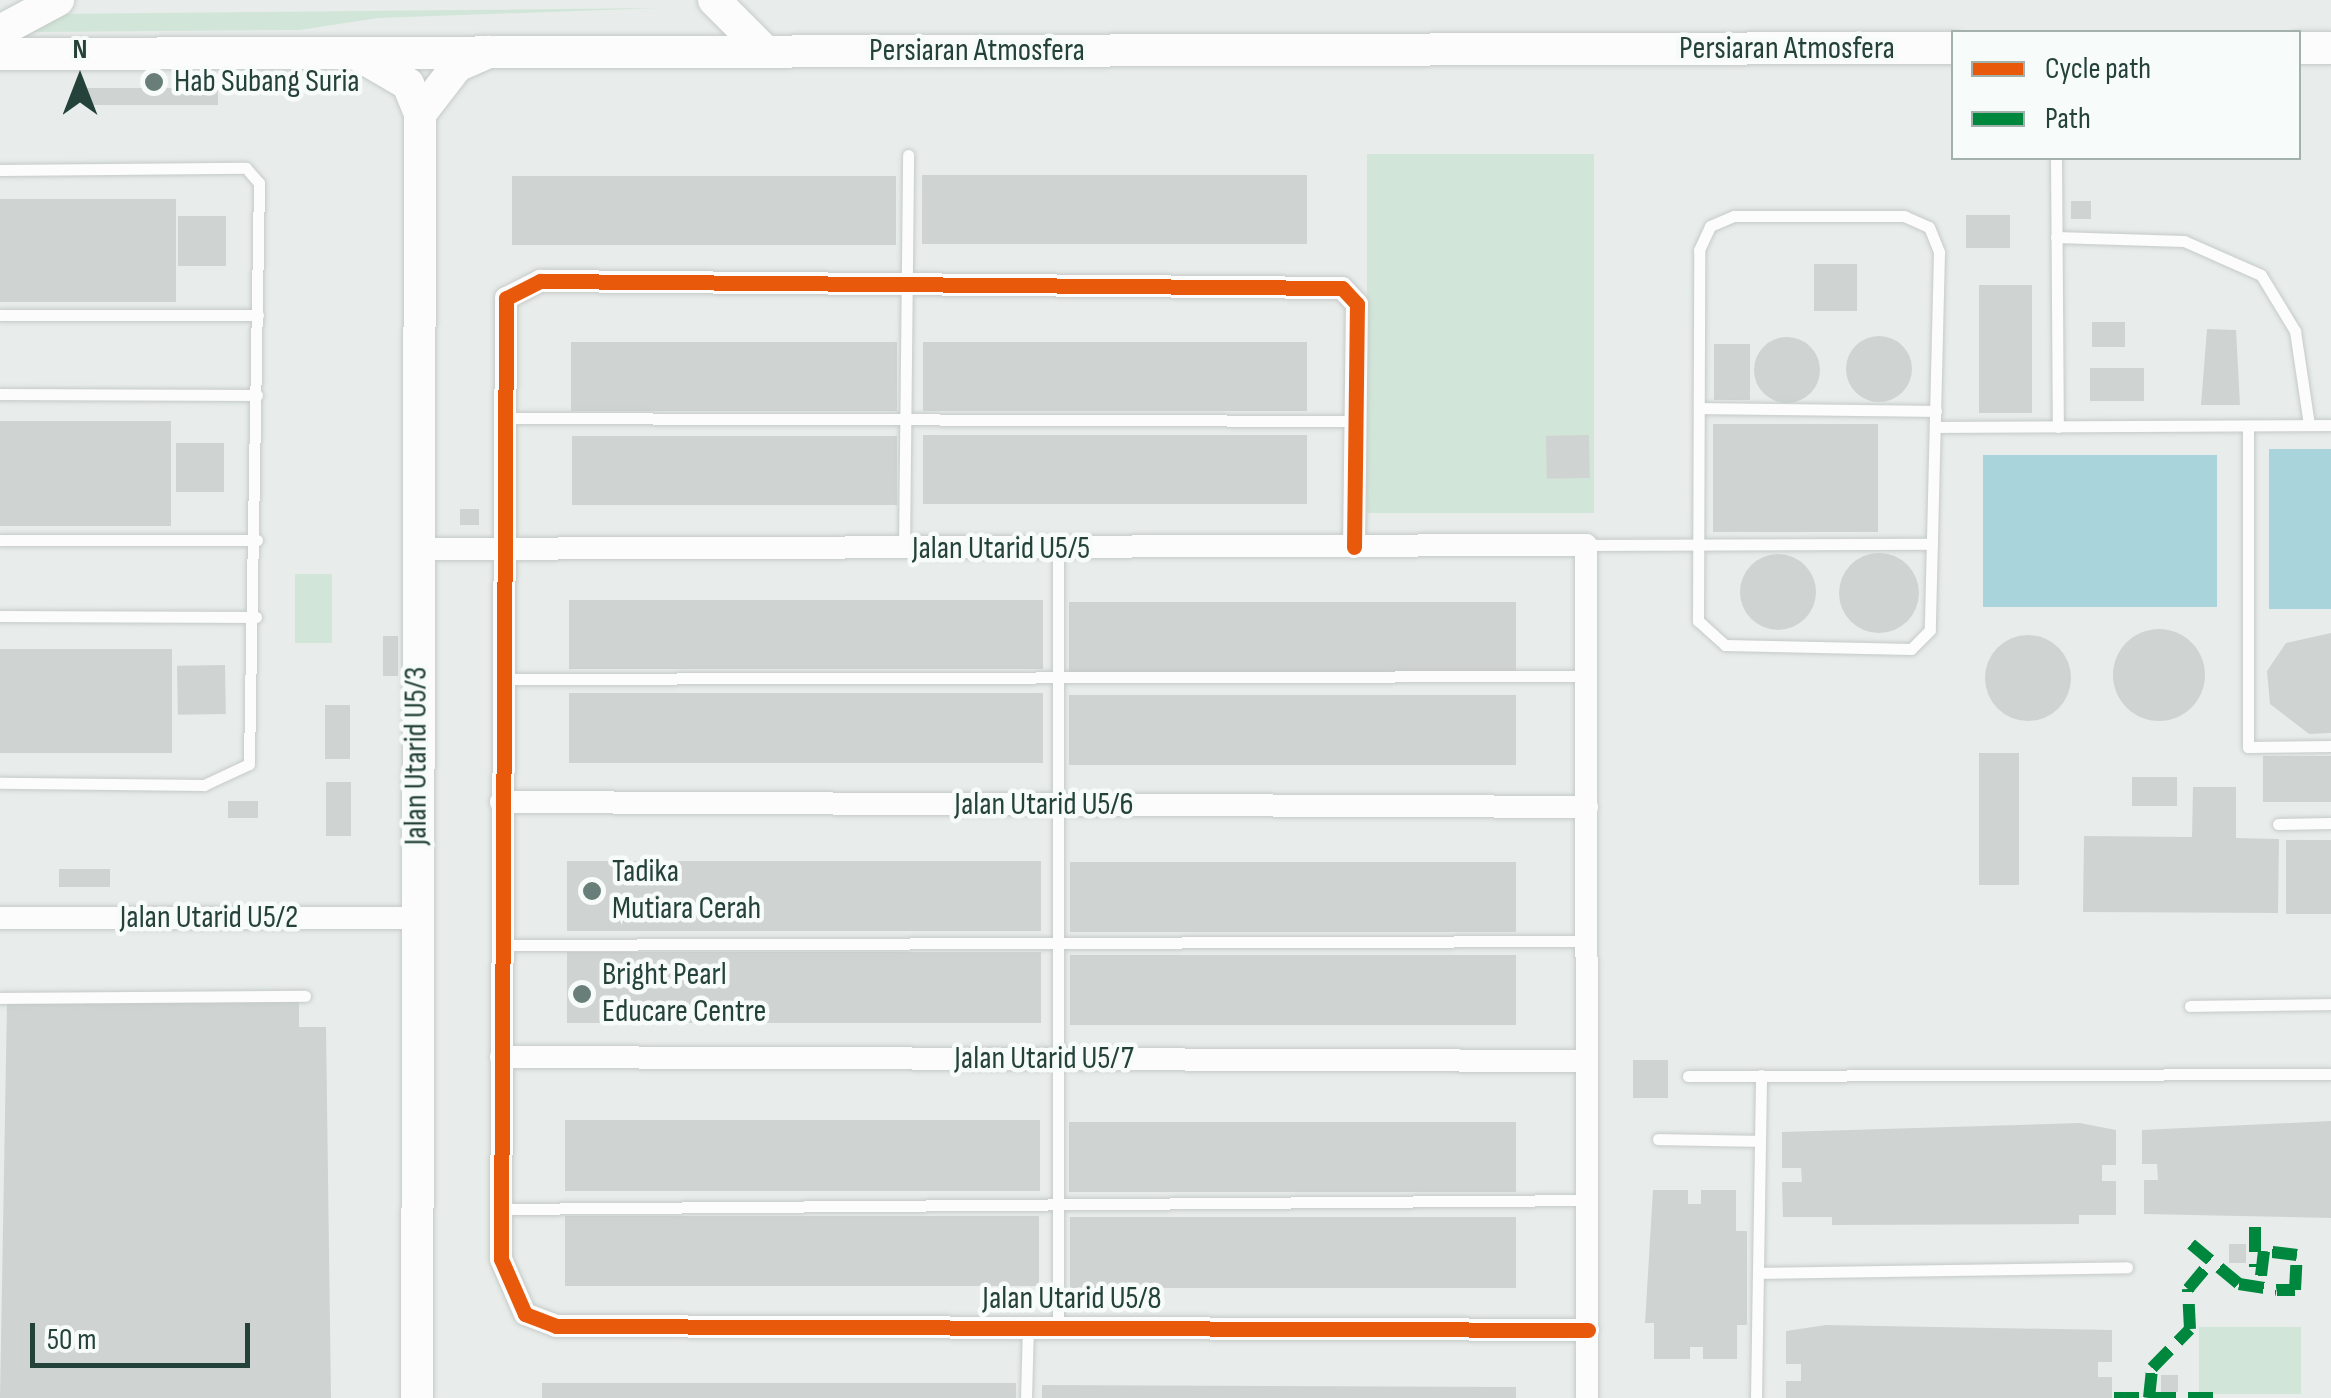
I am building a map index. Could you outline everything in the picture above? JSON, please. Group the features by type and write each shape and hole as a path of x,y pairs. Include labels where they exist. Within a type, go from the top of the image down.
{"street":[{"path":"0,31 58,0"},
{"path":"704,49 733,8 764,50"},
{"name":"Persiaran Atmosfera","path":"0,54 1951,48"},
{"path":"2301,48 2331,48"},
{"path":"420,114 457,66 493,50"},
{"path":"344,51 382,61 408,84 420,114"},
{"name":"Jalan Utarid U5/3","path":"417,1398 420,114"},
{"path":"500,1210 506,298 523,285 907,280 1342,288 1357,304 1354,547"},
{"path":"1586,545 1587,1398"},
{"name":"Jalan Utarid U5/5","path":"416,549 1058,550 1586,545"},
{"name":"Jalan Utarid U5/6","path":"501,802 1587,807"},
{"name":"Jalan Utarid U5/2","path":"0,918 417,918"},
{"name":"Jalan Utarid U5/7","path":"501,1057 1587,1061"},
{"name":"Jalan Utarid U5/8","path":"500,1210 512,1292 525,1314 556,1326 1588,1330"}],"lane":[{"path":"904,549 908,155"},
{"path":"2056,160 2058,427"},
{"path":"0,170 254,170 258,314 255,742 240,773 204,785 0,783"},
{"path":"1734,216 1904,216 1929,227 1939,252 1930,630 1911,648 1725,644 1698,621 1699,408 1699,250 1710,226 1734,216"},
{"path":"2056,237 2184,240 2260,275 2295,330 2309,425"},
{"path":"0,314 258,314"},
{"path":"0,394 257,395"},
{"path":"1699,408 1936,412"},
{"path":"506,418 1355,421"},
{"path":"1935,428 2331,425"},
{"path":"2248,426 2248,747 2331,746"},
{"path":"0,540 256,540"},
{"path":"1586,545 1932,544"},
{"path":"1058,550 1058,1326"},
{"path":"0,616 256,617"},
{"path":"502,679 1586,676"},
{"path":"2278,824 2331,823"},
{"path":"502,945 1587,941"},
{"path":"0,998 304,996"},
{"path":"2190,1006 2331,1004"},
{"path":"1688,1076 2331,1074"},
{"path":"1756,1398 1761,1076"},
{"path":"1658,1139 1760,1141"},
{"path":"500,1210 1588,1200"},
{"path":"1760,1273 2127,1267"},
{"path":"1026,1398 1028,1326"}],"green space":[{"path":"660,8 378,18 300,30 32,32 48,14"},
{"path":"1367,154 1594,154 1594,513 1367,513"},
{"path":"295,574 332,574 332,643 295,643"},
{"path":"2199,1327 2301,1327 2301,1394 2199,1394"}],"water":[{"path":"2269,449 2331,449 2331,609 2269,609"},
{"path":"1983,455 2217,455 2217,607 1983,607"}],"building":[{"path":"87,88 218,88 218,105 87,105"},
{"path":"922,175 1307,175 1307,244 922,244"},
{"path":"512,176 896,176 896,245 512,245"},
{"path":"0,199 176,199 176,302 0,302"},
{"path":"2071,201 2091,201 2091,219 2071,219"},
{"path":"1966,215 2010,215 2010,248 1966,248"},
{"path":"178,216 226,216 226,266 178,266"},
{"path":"1814,264 1857,264 1857,311 1814,311"},
{"path":"1979,285 2032,285 2032,413 1979,413"},
{"path":"2092,322 2125,322 2125,347 2092,347"},
{"path":"2207,329 2236,330 2240,405 2201,405"},
{"path":"1879,336 1892,338 1902,346 1910,356 1910,382 1902,392 1892,400 1879,402 1866,400 1856,392 1848,382 1846,369 1848,356 1856,346 1866,338"},
{"path":"1787,337 1810,347 1820,370 1810,393 1787,403 1764,393 1754,370 1764,347"},
{"path":"571,342 897,342 897,411 571,411"},
{"path":"923,342 1307,342 1307,411 923,411"},
{"path":"1714,344 1750,344 1750,400 1714,400"},
{"path":"2090,368 2144,368 2144,401 2090,401"},
{"path":"0,421 171,421 171,526 0,526"},
{"path":"1713,424 1878,424 1878,532 1713,532"},
{"path":"923,435 1307,435 1307,504 923,504"},
{"path":"1589,435 1590,478 1547,479 1546,436"},
{"path":"572,436 897,436 897,505 572,505"},
{"path":"176,443 224,443 224,492 176,492"},
{"path":"460,509 479,509 479,525 460,525"},
{"path":"1879,553 1894,556 1907,565 1916,578 1916,608 1907,621 1894,630 1879,633 1864,630 1851,621 1842,608 1839,593 1842,578 1851,565 1864,556"},
{"path":"1778,554 1805,565 1816,592 1805,619 1778,630 1751,619 1740,592 1751,565"},
{"path":"569,600 1043,600 1043,669 569,669"},
{"path":"1069,602 1516,602 1516,672 1069,672"},
{"path":"2159,629 2177,632 2192,642 2202,657 2202,693 2192,708 2177,718 2159,721 2141,718 2126,708 2116,693 2113,675 2116,657 2126,642 2141,632"},
{"path":"2331,633 2331,733 2309,734 2270,704 2267,671 2286,643"},
{"path":"2020,635 2036,635 2059,647 2068,661 2068,695 2059,709 2036,721 2020,721 2004,714 1992,702 1985,686 1985,670 1992,654 2004,642"},
{"path":"383,636 398,636 398,676 383,676"},
{"path":"0,649 172,649 172,753 0,753"},
{"path":"225,665 226,714 178,715 177,666"},
{"path":"569,693 1043,693 1043,763 569,763"},
{"path":"1069,695 1516,695 1516,765 1069,765"},
{"path":"325,705 350,705 350,759 325,759"},
{"path":"1979,753 2019,753 2019,885 1979,885"},
{"path":"2263,756 2331,756 2331,802 2263,802"},
{"path":"2132,777 2177,777 2177,806 2132,806"},
{"path":"326,782 351,782 351,836 326,836"},
{"path":"2193,787 2236,787 2236,838 2279,839 2278,913 2083,912 2084,836 2192,837"},
{"path":"228,801 258,801 258,818 228,818"},
{"path":"2286,840 2331,840 2331,914 2286,914"},
{"path":"567,861 1041,861 1041,931 567,931"},
{"path":"1070,862 1516,862 1516,932 1070,932"},
{"path":"59,869 110,869 110,887 59,887"},
{"path":"567,952 1041,952 1041,1023 567,1023"},
{"path":"1070,955 1516,955 1516,1025 1070,1025"},
{"path":"7,1001 299,1001 299,1027 326,1027 331,1398 0,1398"},
{"path":"1633,1060 1668,1060 1668,1098 1633,1098"},
{"path":"565,1120 1040,1120 1040,1191 565,1191"},
{"path":"2331,1121 2331,1218 2144,1214 2144,1180 2158,1180 2157,1164 2142,1164 2142,1130"},
{"path":"1069,1122 1516,1122 1516,1192 1069,1192"},
{"path":"2080,1123 2116,1130 2116,1165 2102,1165 2102,1181 2116,1181 2116,1215 2079,1215 2079,1224 1832,1225 1832,1217 1783,1217 1782,1182 1802,1182 1801,1168 1782,1168 1782,1132"},
{"path":"1653,1190 1688,1190 1688,1204 1701,1204 1701,1190 1736,1190 1736,1231 1747,1231 1747,1325 1737,1325 1737,1359 1703,1359 1703,1347 1690,1347 1690,1359 1654,1359 1654,1323 1645,1323"},
{"path":"565,1216 1039,1216 1039,1286 565,1286"},
{"path":"1070,1217 1516,1217 1516,1288 1070,1288"},
{"path":"2229,1244 2246,1244 2246,1263 2229,1263"},
{"path":"1826,1325 2112,1330 2112,1362 2098,1362 2098,1377 2112,1377 2112,1398 1786,1398 1786,1381 1801,1381 1801,1364 1786,1364 1786,1331"},
{"path":"2161,1375 2178,1375 2178,1392 2161,1392"},
{"path":"542,1383 1016,1383 1016,1398 542,1398"},
{"path":"1042,1385 1516,1387 1516,1398 1042,1398"}],"marked path":[{"path":"2255,1227 2255,1267"},
{"path":"2191,1244 2239,1284 2277,1290 2295,1290 2297,1255 2264,1251 2260,1283"},
{"path":"2149,1398 2152,1368 2190,1329 2188,1289 2209,1264"},
{"path":"2114,1398 2213,1398"}],"cycle path":[{"path":"1354,547 1357,304 1342,288 540,281 506,298 501,1259 525,1314 556,1326 1588,1330"}],"place":[{"name":"Hab Subang Suria","path":"154,82"},
{"name":"Tadika Mutiara Cerah","path":"592,891"},
{"name":"Bright Pearl Educare Centre","path":"582,994"}]}
